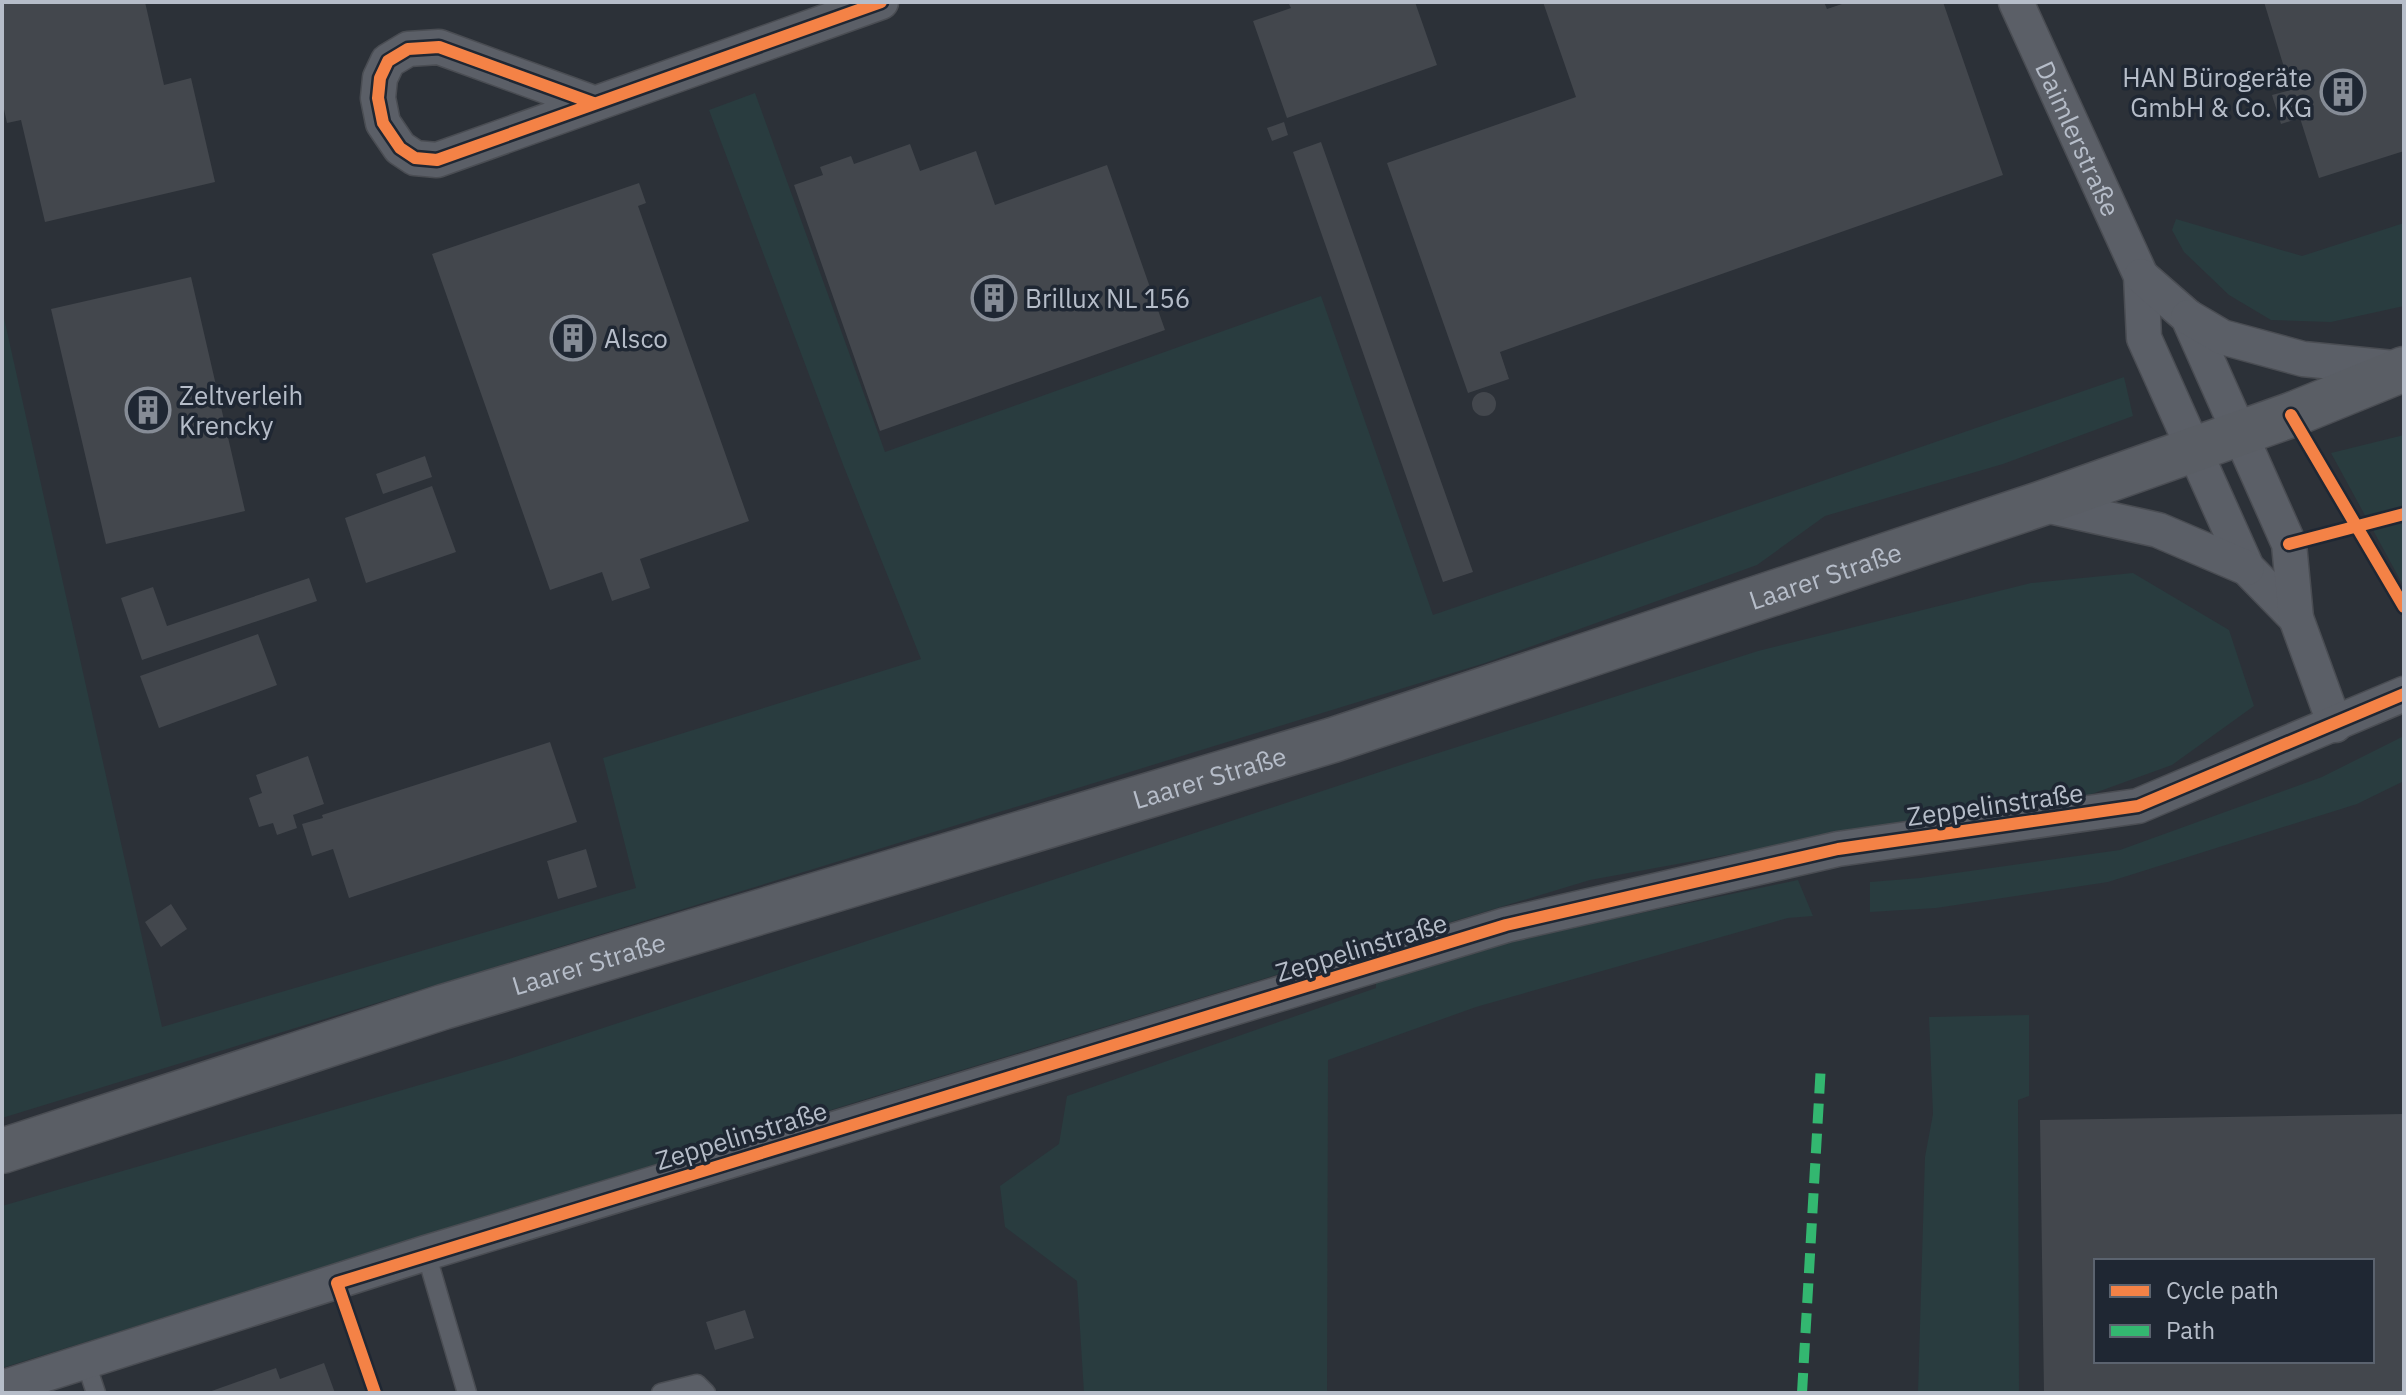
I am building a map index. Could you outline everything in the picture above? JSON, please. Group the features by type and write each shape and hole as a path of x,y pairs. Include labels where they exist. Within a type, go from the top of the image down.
{"main road":[{"name":"Laarer Straße","path":"2,1151 443,1007 1333,740 2040,504 2239,434 2404,369"}],"street":[{"path":"593,103 439,47 408,49 388,61 380,78 378,98 383,123 400,148 415,158 437,160 881,2"},
{"name":"Daimlerstraße","path":"2016,2 2141,276 2144,338 2194,450"},
{"name":"Daimlerstraße","path":"2141,276 2188,317 2222,337 2303,359 2404,369"},
{"name":"Daimlerstraße","path":"2188,317 2239,434"},
{"path":"2239,434 2289,544 2296,618 2335,725"},
{"path":"2194,450 2247,568 2296,618"},
{"path":"2040,504 2158,530 2247,568"},
{"name":"Zeppelinstraße","path":"2,1388 91,1378 426,1253 1506,925 1838,849 2138,806 2404,694"}],"lane":[{"path":"426,1253 467,1393"},
{"path":"661,1393 697,1384 706,1393"}],"shaded area":[{"path":"755,93 885,452 1321,296 1433,615 2124,377 2133,416 2003,464 1825,516 1757,565 1485,663 2,1118 2,309 162,1027 636,888 603,758 921,659 844,467 709,110"},
{"path":"2176,219 2302,256 2404,223 2404,306 2331,322 2271,320 2229,295 2184,252 2172,230"},
{"path":"2404,435 2404,587 2331,453"},
{"path":"2133,573 2229,630 2254,706 2172,765 2075,800 1759,849 1590,880 879,1095 2,1368 2,1206 509,1059 1410,762 1758,651 2031,583"},
{"path":"2404,736 2404,781 2357,804 2108,882 1936,908 1870,912 1870,882 2120,850 2322,777"},
{"path":"1798,880 1813,916 1788,918 1476,1007 1328,1060 1327,1393 1084,1393 1077,1281 1005,1227 1000,1186 1059,1144 1067,1096 1376,988 1376,978 1490,945"},
{"path":"2029,1015 2029,1096 2018,1100 2019,1393 1918,1393 1925,1157 1933,1114 1929,1017"}],"building":[{"path":"2,2 145,2 164,85 191,78 215,182 45,222 21,120 7,123 2,100"},
{"path":"1288,2 1415,2 1437,65 1287,118 1253,21 1291,8"},
{"path":"1543,2 1824,2 1827,9 1848,2 1943,2 2003,175 1500,352 1509,379 1468,393 1387,163 1576,97"},
{"name":"HAN Bürogeräte GmbH & Co. KG","path":"2264,2 2404,2 2404,151 2319,178 2300,118 2281,124 2272,95 2291,90"},
{"path":"1284,122 1288,135 1272,141 1267,128"},
{"path":"1321,142 1473,572 1443,582 1293,152"},
{"name":"Brillux NL 156","path":"910,144 920,171 976,151 995,205 1107,165 1165,330 880,431 794,185 823,175 820,167 851,156 854,164"},
{"name":"Alsco","path":"639,183 646,203 638,206 749,521 640,559 650,588 612,601 602,572 550,590 432,254"},
{"name":"Zeltverleih Krencky","path":"191,277 245,511 106,544 51,309"},
{"path":"1484,392 1495,399 1496,404 1489,415 1484,416 1473,409 1472,404 1479,393"},
{"path":"425,456 432,477 383,494 376,474"},
{"path":"432,486 456,552 366,583 345,518"},
{"path":"309,578 317,601 142,660 121,598 153,587 167,626"},
{"path":"258,634 277,685 159,728 140,676"},
{"path":"550,742 577,822 349,898 333,849 312,856 302,824"},
{"path":"308,756 324,804 293,815 297,828 277,835 273,823 259,827 249,798 262,793 256,775"},
{"path":"586,849 597,887 558,899 547,861"},
{"path":"171,904 187,929 161,947 145,922"},
{"path":"2404,1114 2404,1393 2044,1393 2040,1120"},
{"path":"745,1310 754,1338 715,1350 706,1322"},
{"path":"324,1363 335,1393 206,1393 276,1368 280,1379"}],"marked path":[{"path":"1802,1393 1821,1064"}],"cycle path":[{"path":"593,103 439,47 408,49 388,61 380,78 378,98 383,123 400,148 415,158 437,160 881,2"},
{"path":"2291,415 2404,607"},
{"path":"2289,544 2404,514"},
{"path":"375,1393 337,1283 1506,925 1838,849 2138,806 2404,694"}],"place":[{"name":"HAN Bürogeräte GmbH & Co. KG","path":"2343,92"},
{"name":"Brillux NL 156","path":"994,298"},
{"name":"Alsco","path":"573,338"},
{"name":"Zeltverleih Krencky","path":"148,410"}]}
